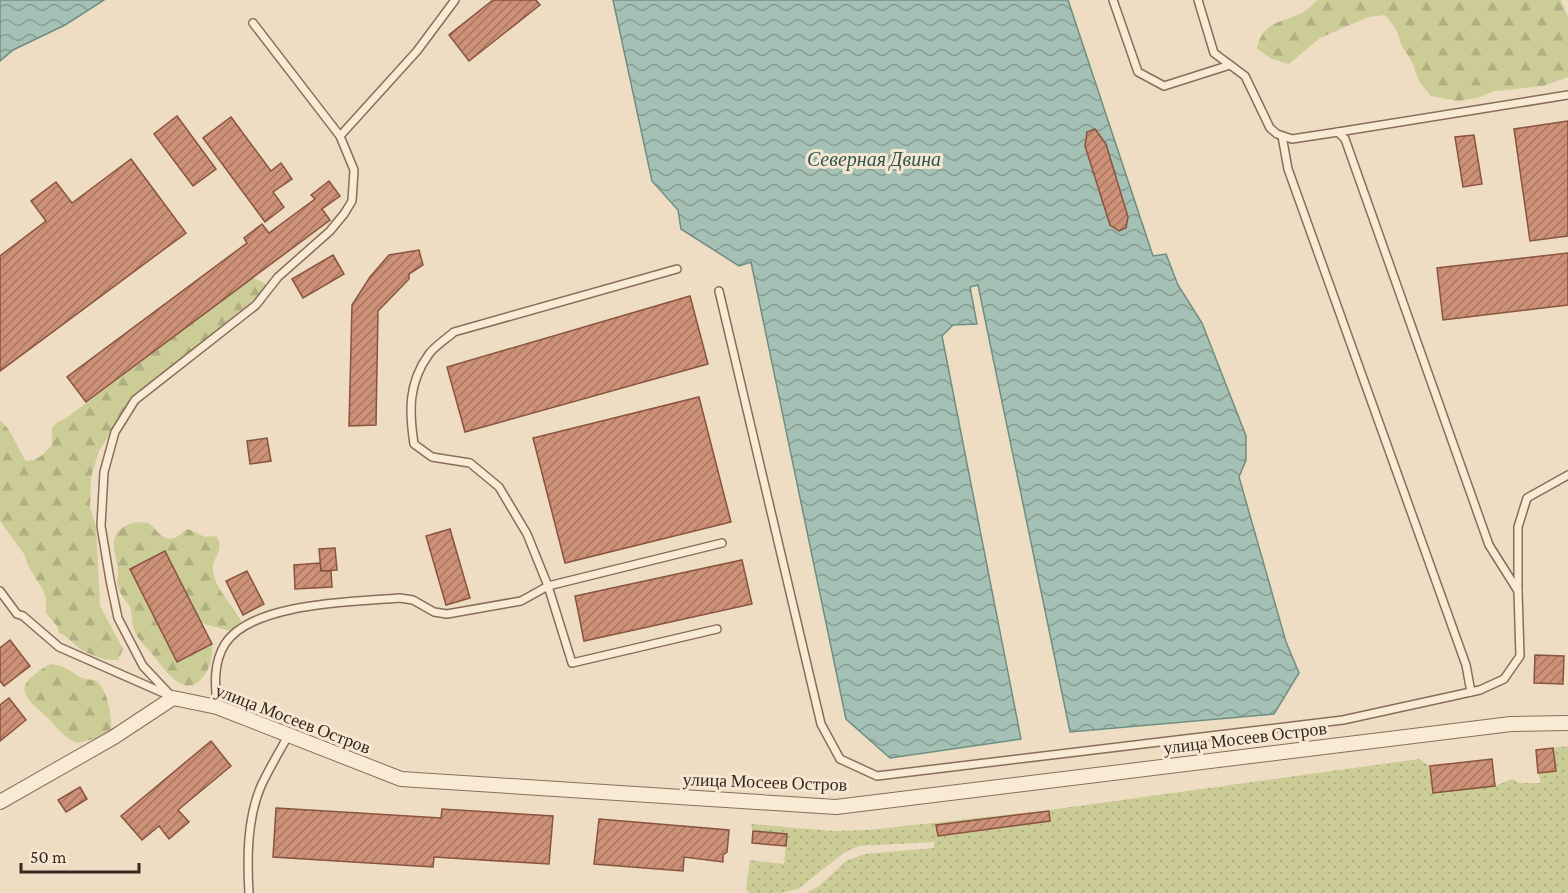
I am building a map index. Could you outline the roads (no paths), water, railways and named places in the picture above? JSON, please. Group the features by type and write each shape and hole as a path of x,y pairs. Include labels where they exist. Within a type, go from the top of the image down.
{"street":[{"name":"улица Мосеев Остров","path":"173,698 217,707 401,779 836,807 1511,724 1568,723"},
{"path":"0,802 114,737 173,698"}],"lane":[{"path":"340,136 417,51 455,0"},
{"path":"1113,0 1138,72 1164,86 1230,65"},
{"path":"1198,0 1214,53 1245,76 1270,128 1277,134 1292,139 1568,95"},
{"path":"173,698 143,666 118,618 101,526 104,472 115,432 135,400 255,305 278,276 330,231 352,201 354,170 340,136 253,23"},
{"path":"1338,132 1346,139 1489,545 1518,591"},
{"path":"1282,136 1288,168 1466,665 1472,692"},
{"path":"677,269 454,332 430,353 412,388 409,415 414,444 432,457 470,463 499,487 527,534 548,586 572,663 717,629"},
{"path":"719,291 821,724 840,759 877,776 1343,720 1480,690 1504,679 1520,656 1518,527 1527,498 1568,475"},
{"path":"217,707 214,680 219,658 226,642 241,628 266,615 303,607 400,598 413,600 434,612 447,614 521,601 548,586 722,543"},
{"path":"0,591 17,614 23,616 59,647 173,698"},
{"path":"249,893 250,825 261,787 288,736"}],"water":[{"path":"0,0 104,0 65,25 13,50 0,61"},
{"name":"Северная Двина","path":"613,0 1068,0 1153,256 1166,254 1178,285 1202,323 1246,436 1246,460 1239,477 1286,642 1299,673 1274,714 1070,732 978,285 970,287 977,324 953,325 942,336 1021,739 890,758 846,719 751,262 739,266 681,229 678,210 652,181"}]}
